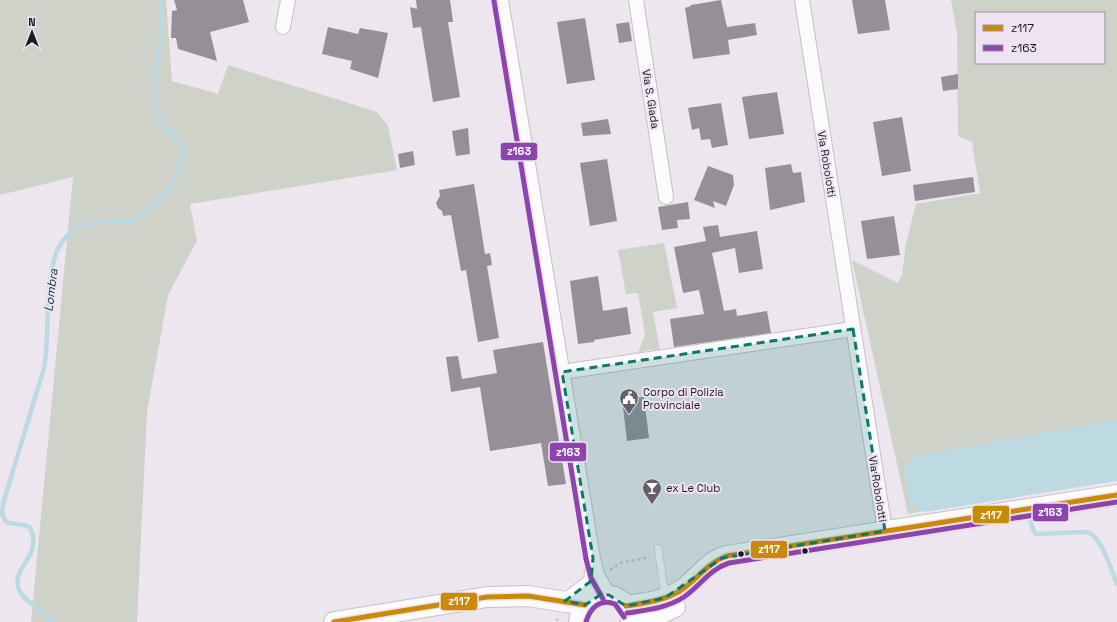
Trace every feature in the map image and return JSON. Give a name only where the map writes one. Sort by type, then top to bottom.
[{"type":"street","points":[[283,27],[288,0]]},
{"type":"street","points":[[501,0],[593,558],[597,574],[589,604]]},
{"type":"street","name":"Via S. Giada","points":[[636,0],[666,197]]},
{"type":"street","name":"Via Robolotti","points":[[802,0],[885,531]]},
{"type":"street","points":[[562,372],[853,329]]},
{"type":"street","points":[[334,622],[487,597],[528,596],[589,604],[617,598],[629,614],[681,590],[711,564],[728,556],[1117,494]]},
{"type":"street","points":[[589,604],[593,558]]},
{"type":"street","points":[[642,622],[673,608],[685,600],[702,573]]},
{"type":"street","points":[[541,598],[589,604]]},
{"type":"lane","points":[[659,552],[665,598]]},
{"type":"path","points":[[610,570],[620,563],[659,552]]},
{"type":"highlighted area","points":[[853,329],[885,531],[722,558],[665,598],[626,606],[609,595],[600,595],[585,605],[565,601],[591,581],[593,558],[562,372]]},
{"type":"shaded area","points":[[0,0],[166,0],[172,81],[218,94],[228,65],[377,112],[388,126],[397,170],[190,204],[197,241],[168,295],[147,412],[137,622],[31,622],[73,177],[0,195]]},
{"type":"shaded area","points":[[951,0],[1117,0],[1117,472],[908,514],[852,260],[898,283],[902,275],[906,243],[916,204],[980,193],[972,142],[958,136],[957,33]]},
{"type":"shaded area","points":[[664,243],[677,308],[653,312],[660,350],[651,349],[638,353],[645,335],[638,293],[626,294],[618,250]]},
{"type":"water","points":[[1117,420],[1117,481],[925,512],[910,506],[904,469],[912,456]]},
{"type":"building","points":[[174,0],[243,0],[249,22],[210,32],[217,61],[178,49],[176,38],[171,38],[172,11],[177,10]]},
{"type":"building","points":[[416,0],[450,0],[453,22],[448,22],[460,97],[433,102],[421,27],[413,28],[410,7],[417,9]]},
{"type":"building","points":[[721,0],[727,27],[755,23],[757,35],[728,40],[730,54],[693,59],[685,8],[691,5]]},
{"type":"building","points":[[852,0],[885,0],[890,30],[858,34]]},
{"type":"building","points":[[585,18],[595,80],[567,84],[557,22]]},
{"type":"building","points":[[629,22],[632,41],[619,43],[616,24]]},
{"type":"building","points":[[328,27],[358,34],[360,28],[388,33],[378,78],[350,69],[352,61],[322,54]]},
{"type":"building","points":[[958,74],[958,89],[943,91],[941,77]]},
{"type":"building","points":[[777,92],[784,134],[749,139],[742,97]]},
{"type":"building","points":[[721,103],[728,145],[712,148],[710,139],[701,140],[699,128],[692,130],[688,108]]},
{"type":"building","points":[[902,117],[911,171],[882,176],[873,122]]},
{"type":"building","points":[[608,119],[611,134],[583,136],[581,123]]},
{"type":"building","points":[[468,128],[470,154],[456,156],[452,131]]},
{"type":"building","points":[[413,151],[415,165],[400,168],[398,154]]},
{"type":"building","points":[[607,159],[617,221],[590,226],[580,163]]},
{"type":"building","points":[[791,164],[793,173],[801,172],[805,202],[770,210],[765,168]]},
{"type":"building","points":[[708,166],[733,175],[734,185],[726,206],[713,201],[715,208],[694,200]]},
{"type":"building","points":[[973,177],[975,192],[915,201],[913,185]]},
{"type":"building","points":[[474,184],[485,254],[490,253],[492,265],[487,266],[499,338],[478,342],[466,270],[461,271],[451,215],[443,216],[442,211],[438,208],[436,203],[440,196],[439,190]]},
{"type":"building","points":[[688,202],[690,219],[677,220],[678,228],[662,230],[658,207]]},
{"type":"building","points":[[894,216],[900,255],[867,259],[861,221]]},
{"type":"building","points":[[718,225],[720,237],[757,231],[763,269],[739,273],[735,248],[712,253],[724,311],[736,309],[737,316],[767,311],[771,333],[674,347],[670,319],[704,314],[699,290],[683,293],[674,247],[706,241],[703,227]]},
{"type":"building","points":[[598,276],[603,311],[627,307],[631,334],[578,344],[570,281]]},
{"type":"building","points":[[543,342],[566,484],[548,486],[541,443],[490,451],[480,387],[451,392],[446,357],[458,356],[462,379],[497,373],[493,350]]},
{"type":"building","points":[[644,397],[649,438],[627,441],[622,399]]},
{"type":"waterway","name":"Lombra","points":[[51,622],[20,592],[18,587],[19,574],[29,558],[33,545],[33,536],[28,526],[6,522],[2,514],[3,504],[44,368],[49,285],[56,254],[62,242],[67,236],[78,228],[107,221],[128,221],[136,218],[163,196],[174,182],[181,166],[183,157],[182,147],[161,123],[155,102],[155,78],[162,27],[161,0]]},
{"type":"waterway","points":[[1029,516],[1033,530],[1036,534],[1086,532],[1091,534],[1101,546],[1117,584]]},
{"type":"transit line","name":"z163","points":[[494,1],[586,559],[591,578],[603,599]]},
{"type":"transit line","name":"z117","points":[[626,606],[654,601],[674,594],[686,587],[708,567],[727,556],[1117,495]]},
{"type":"transit line","name":"z163","points":[[627,613],[671,604],[690,593],[716,569],[729,563],[1117,502]]},
{"type":"transit line","name":"z117","points":[[334,622],[487,597],[528,596],[585,605]]},
{"type":"transit line","name":"z163","points":[[586,622],[590,612],[600,603],[605,602],[615,604],[624,617]]},
{"type":"place","name":"Corpo di Polizia Provinciale","points":[[629,415]]},
{"type":"place","name":"ex Le Club","points":[[652,505]]}]
